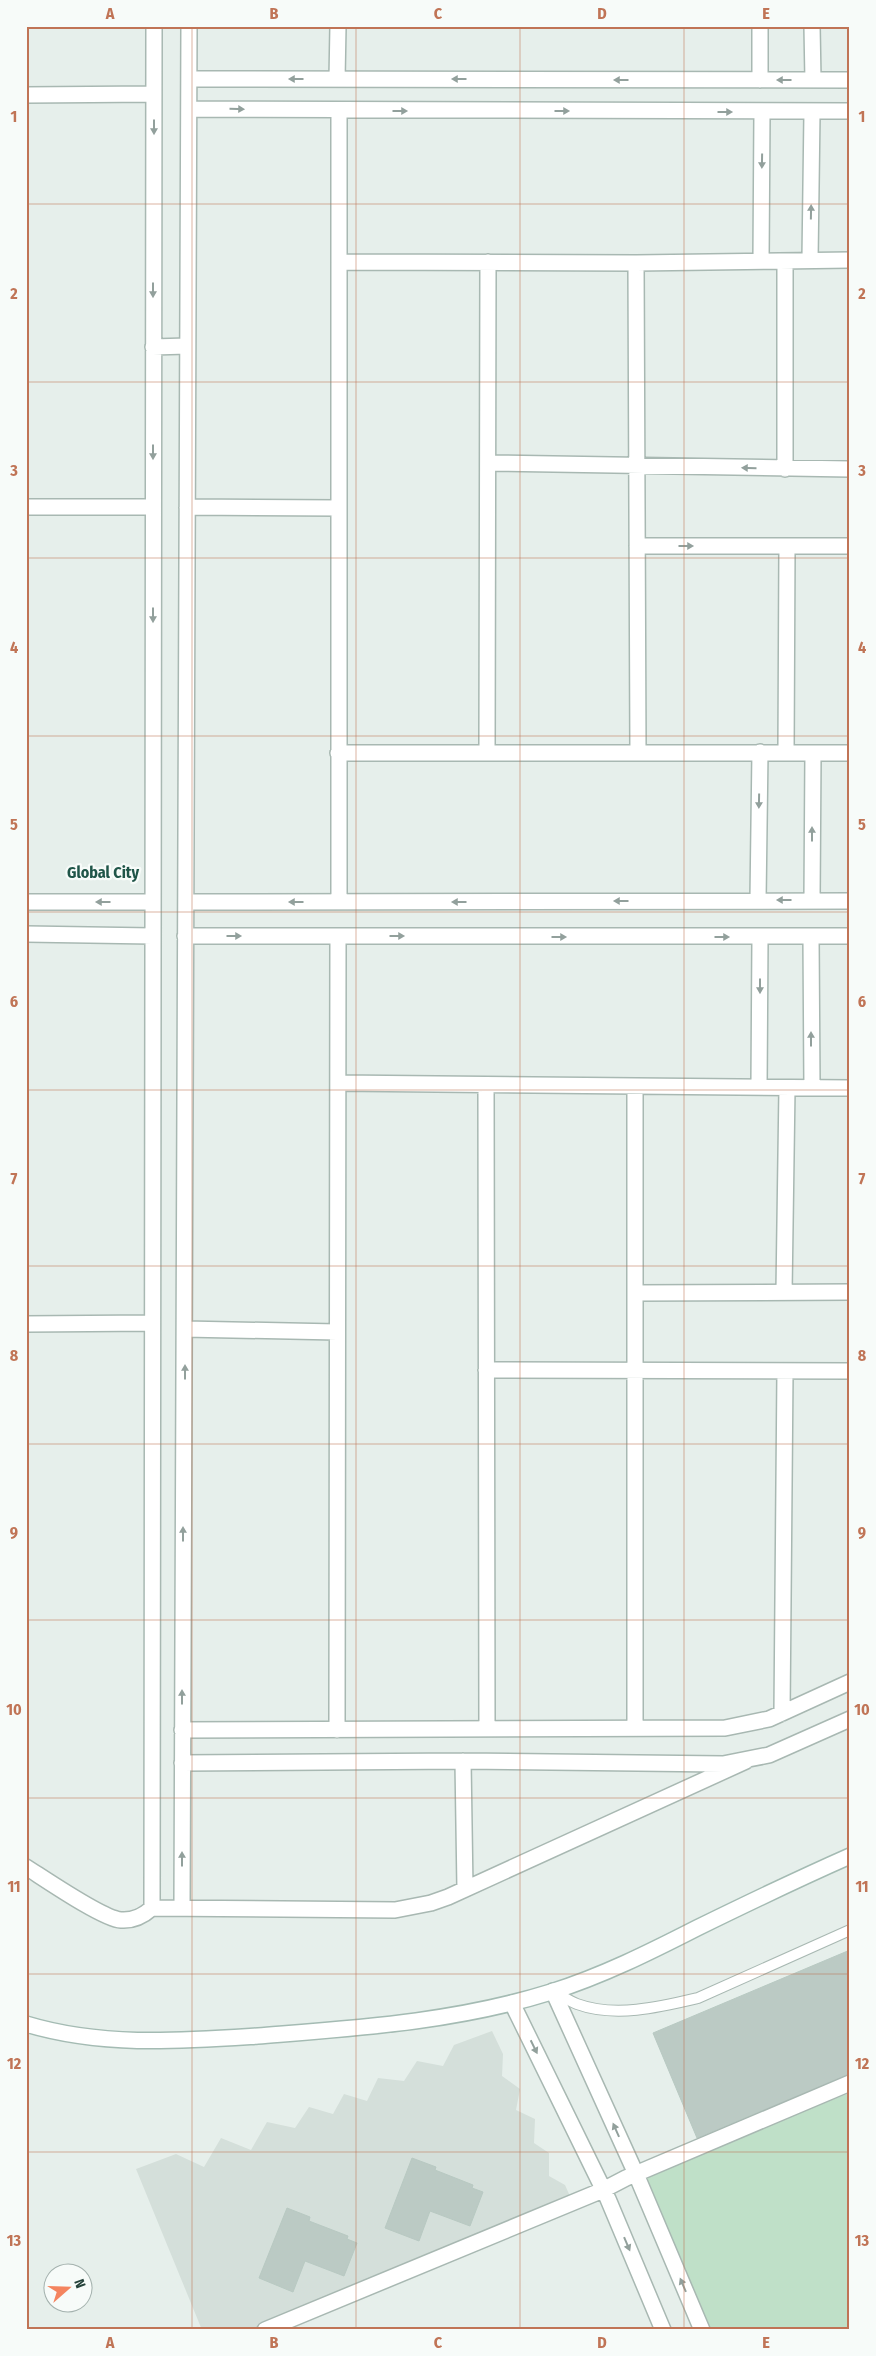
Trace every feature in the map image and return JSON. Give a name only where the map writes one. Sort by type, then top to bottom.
[{"type":"street","points":[[152,1908],[154,26]]},
{"type":"street","points":[[182,1908],[189,26]]},
{"type":"street","points":[[337,79],[338,26]]},
{"type":"street","points":[[760,26],[760,80]]},
{"type":"street","points":[[812,26],[813,80]]},
{"type":"street","points":[[189,79],[850,80]]},
{"type":"street","points":[[26,95],[154,94]]},
{"type":"street","points":[[189,108],[812,113],[850,111]]},
{"type":"street","points":[[338,902],[339,110]]},
{"type":"street","points":[[761,261],[762,112]]},
{"type":"street","points":[[810,260],[812,113]]},
{"type":"street","points":[[339,262],[636,263],[850,260]]},
{"type":"street","points":[[784,261],[785,469]]},
{"type":"street","points":[[487,752],[488,262]]},
{"type":"street","points":[[636,263],[638,753]]},
{"type":"street","points":[[153,347],[187,346]]},
{"type":"street","points":[[488,463],[636,467],[850,469]]},
{"type":"street","points":[[26,506],[153,507]]},
{"type":"street","points":[[187,507],[338,508]]},
{"type":"street","points":[[637,546],[850,546]]},
{"type":"street","points":[[786,546],[786,752]]},
{"type":"street","points":[[758,900],[760,752]]},
{"type":"street","points":[[338,753],[850,753]]},
{"type":"street","points":[[812,900],[813,753]]},
{"type":"street","points":[[186,902],[850,901]]},
{"type":"street","points":[[26,902],[152,902]]},
{"type":"street","points":[[26,934],[152,936]]},
{"type":"street","points":[[185,936],[760,938],[850,936]]},
{"type":"street","points":[[337,1730],[338,936]]},
{"type":"street","points":[[811,936],[812,1088]]},
{"type":"street","points":[[759,1087],[760,938]]},
{"type":"street","points":[[338,1083],[850,1088]]},
{"type":"street","points":[[486,1085],[487,1729]]},
{"type":"street","points":[[634,1728],[635,1086]]},
{"type":"street","points":[[784,1292],[787,1088]]},
{"type":"street","points":[[635,1293],[850,1292]]},
{"type":"street","points":[[26,1324],[152,1323]]},
{"type":"street","points":[[185,1329],[337,1332]]},
{"type":"street","points":[[486,1370],[850,1371]]},
{"type":"street","points":[[782,1712],[785,1371]]},
{"type":"street","points":[[182,1730],[725,1728],[754,1723],[850,1682]]},
{"type":"street","points":[[26,1867],[111,1918],[119,1920],[138,1918],[152,1908],[395,1910],[431,1903],[465,1889],[746,1761],[768,1755],[850,1720]]},
{"type":"street","points":[[182,1763],[463,1761],[700,1765],[746,1761]]},
{"type":"street","points":[[463,1761],[465,1889]]},
{"type":"street","points":[[26,2024],[70,2034],[109,2039],[187,2041],[406,2024],[512,2003],[553,1991],[615,1968],[789,1883],[850,1856]]},
{"type":"street","points":[[553,1991],[636,2174],[702,2330]]},
{"type":"street","points":[[512,2003],[603,2190],[664,2330]]},
{"type":"street","points":[[265,2330],[603,2190],[636,2174],[850,2083]]},
{"type":"lane","points":[[553,1991],[577,2004],[606,2009],[643,2010],[698,1998],[850,1930]]},
{"type":"shaded area","points":[[492,2031],[503,2054],[502,2076],[520,2089],[516,2110],[535,2119],[534,2143],[549,2153],[549,2176],[565,2185],[573,2203],[261,2330],[202,2330],[136,2169],[176,2154],[204,2167],[221,2138],[251,2150],[267,2122],[295,2128],[309,2107],[333,2114],[344,2094],[367,2101],[378,2078],[404,2081],[417,2061],[443,2066],[454,2045]]},
{"type":"green space","points":[[850,2093],[850,2330],[703,2330],[636,2174]]},
{"type":"building","points":[[850,1950],[850,2074],[697,2138],[653,2033]]},
{"type":"building","points":[[412,2158],[436,2167],[435,2170],[473,2185],[472,2188],[483,2192],[470,2226],[430,2211],[419,2241],[385,2228]]},
{"type":"building","points":[[287,2208],[310,2217],[309,2221],[348,2236],[347,2239],[357,2243],[344,2276],[305,2261],[293,2292],[259,2278]]},
{"type":"district","name":"Global City","points":[[103,872]]}]
